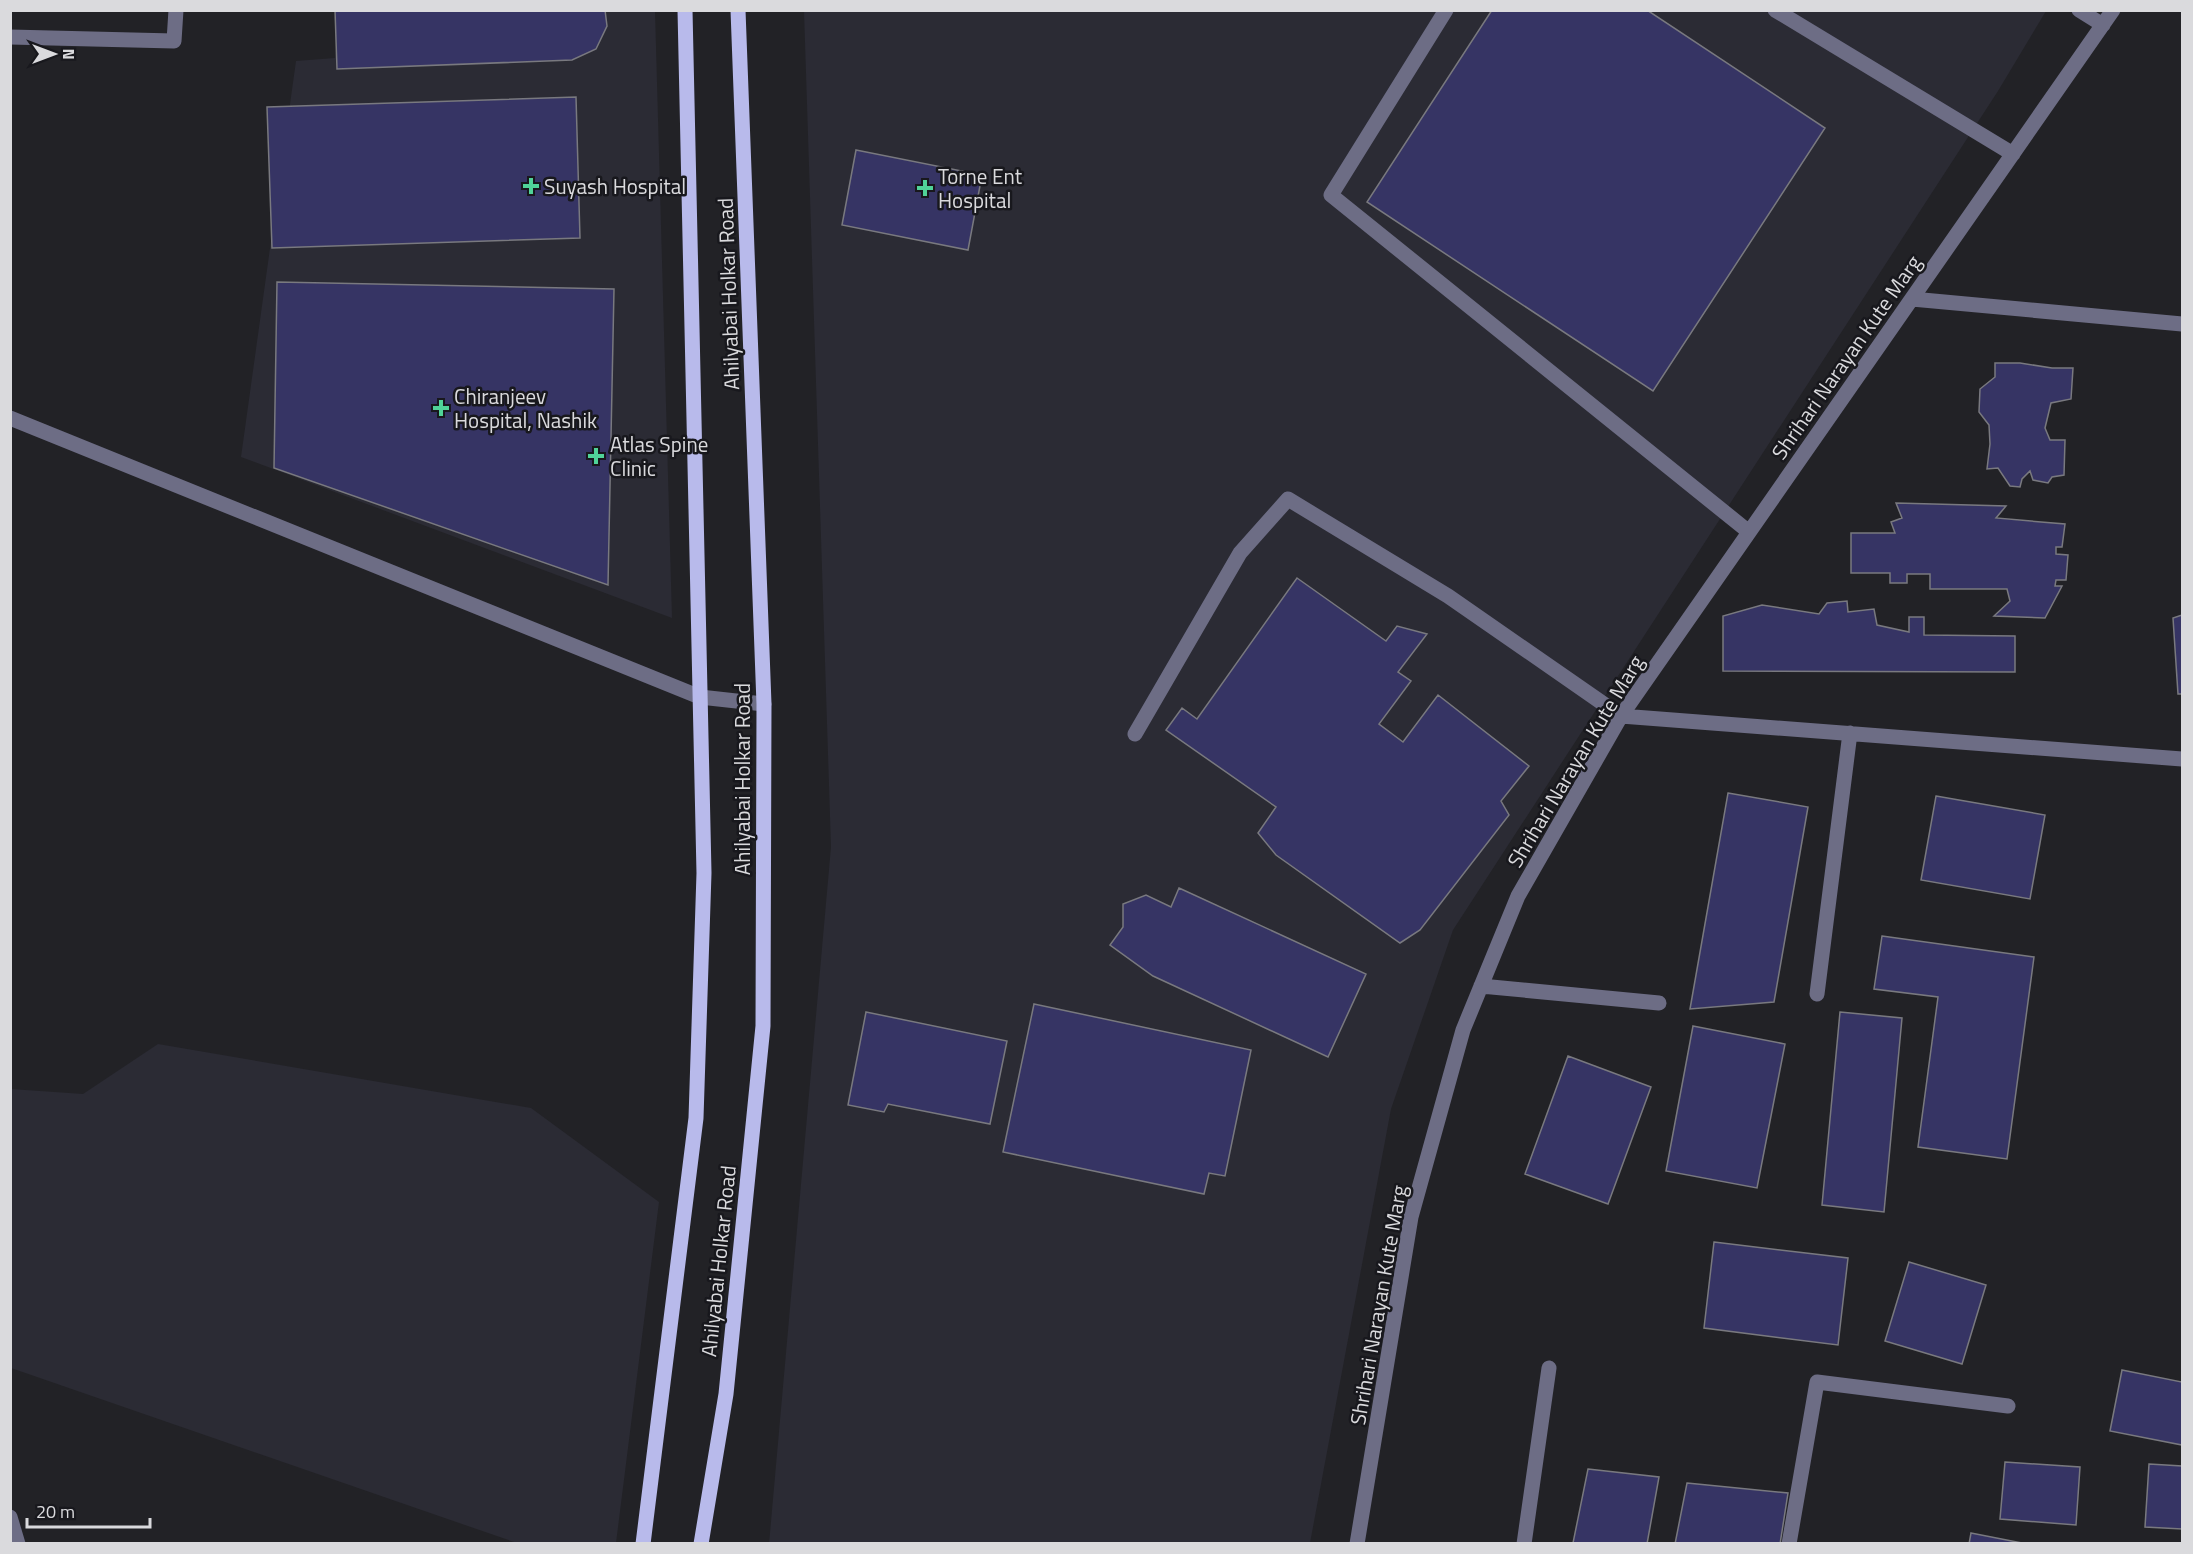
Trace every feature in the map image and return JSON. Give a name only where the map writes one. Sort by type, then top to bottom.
[{"type":"main road","name":"Ahilyabai Holkar Road","points":[[643,1544],[696,1118],[704,873],[685,10]]},
{"type":"main road","name":"Ahilyabai Holkar Road","points":[[702,1544],[726,1394],[763,1026],[764,705],[738,10]]},
{"type":"street","points":[[10,37],[174,41],[176,10]]},
{"type":"street","points":[[1446,10],[1331,195],[1749,532]]},
{"type":"street","points":[[1775,10],[2013,154]]},
{"type":"street","points":[[2079,10],[2103,25]]},
{"type":"street","name":"Shrihari Narayan Kute Marg","points":[[1357,1544],[1411,1217],[1463,1030],[1518,896],[1621,716],[2113,10]]},
{"type":"street","points":[[1912,299],[2182,324]]},
{"type":"street","points":[[10,418],[700,697],[764,705]]},
{"type":"street","points":[[1135,734],[1240,553],[1288,499],[1448,596],[1621,716],[2182,759]]},
{"type":"street","points":[[1817,994],[1850,734]]},
{"type":"street","points":[[1481,986],[1659,1003]]},
{"type":"street","points":[[1524,1544],[1549,1368]]},
{"type":"street","points":[[1789,1544],[1817,1382],[2008,1406]]},
{"type":"street","points":[[10,1518],[18,1544]]},
{"type":"shaded area","points":[[340,11],[655,11],[672,618],[241,457],[296,61],[335,58]]},
{"type":"shaded area","points":[[804,11],[2046,11],[1998,91],[1453,930],[1391,1109],[1310,1543],[769,1544],[831,847]]},
{"type":"shaded area","points":[[158,1044],[531,1108],[659,1202],[616,1543],[517,1543],[11,1368],[11,1089],[83,1094]]},
{"type":"building","points":[[335,10],[605,10],[607,26],[596,49],[572,60],[337,69]]},
{"type":"building","points":[[1492,10],[1647,10],[1825,128],[1653,391],[1367,202]]},
{"type":"building","points":[[576,97],[580,238],[272,248],[267,107]]},
{"type":"building","points":[[856,150],[982,175],[968,250],[842,225]]},
{"type":"building","points":[[277,282],[614,289],[608,585],[274,468]]},
{"type":"building","points":[[1995,363],[2073,368],[2071,399],[2051,403],[2045,428],[2050,440],[2065,440],[2064,475],[2052,477],[2048,483],[2033,480],[2030,471],[2022,479],[2020,487],[2010,486],[1998,468],[1987,469],[1990,444],[1989,425],[1979,412],[1980,389],[1995,377]]},
{"type":"building","points":[[1896,503],[2006,506],[1996,518],[2065,524],[2062,547],[2056,547],[2056,554],[2068,555],[2066,580],[2056,580],[2055,586],[2062,586],[2045,618],[1994,616],[2010,601],[2007,589],[1930,589],[1930,574],[1907,574],[1907,583],[1890,583],[1890,573],[1851,573],[1851,533],[1895,533],[1891,522],[1902,518]]},
{"type":"building","points":[[1297,578],[1386,641],[1397,626],[1427,634],[1398,672],[1411,681],[1379,724],[1403,742],[1438,695],[1529,766],[1501,801],[1509,815],[1420,930],[1400,943],[1276,855],[1258,833],[1276,807],[1166,730],[1182,708],[1197,719]]},
{"type":"building","points":[[1847,601],[1848,612],[1874,609],[1877,625],[1909,632],[1909,617],[1924,617],[1924,635],[2015,636],[2015,672],[1723,671],[1723,616],[1762,605],[1819,614],[1827,603]]},
{"type":"building","points":[[2182,615],[2182,694],[2178,694],[2173,618]]},
{"type":"building","points":[[1728,793],[1808,807],[1774,1002],[1690,1009]]},
{"type":"building","points":[[1936,796],[2045,815],[2030,899],[1921,880]]},
{"type":"building","points":[[1179,888],[1366,974],[1328,1057],[1153,976],[1110,945],[1123,927],[1123,904],[1146,895],[1171,907]]},
{"type":"building","points":[[1882,936],[2034,957],[2007,1159],[1918,1147],[1938,997],[1874,989]]},
{"type":"building","points":[[1034,1004],[1251,1050],[1225,1176],[1209,1173],[1204,1194],[1003,1152]]},
{"type":"building","points":[[866,1012],[1007,1041],[990,1124],[888,1104],[884,1112],[848,1105]]},
{"type":"building","points":[[1840,1012],[1902,1018],[1884,1212],[1822,1205]]},
{"type":"building","points":[[1693,1026],[1785,1044],[1757,1188],[1666,1171]]},
{"type":"building","points":[[1568,1056],[1651,1087],[1608,1204],[1525,1174]]},
{"type":"building","points":[[1714,1242],[1848,1258],[1838,1345],[1704,1328]]},
{"type":"building","points":[[1909,1262],[1986,1285],[1962,1364],[1885,1341]]},
{"type":"building","points":[[2122,1370],[2182,1382],[2182,1445],[2110,1431]]},
{"type":"building","points":[[2005,1462],[2080,1467],[2076,1525],[2000,1519]]},
{"type":"building","points":[[2149,1464],[2182,1466],[2182,1529],[2145,1527]]},
{"type":"building","points":[[1588,1469],[1659,1477],[1647,1544],[1573,1543]]},
{"type":"building","points":[[1687,1483],[1788,1493],[1780,1544],[1675,1544]]},
{"type":"building","points":[[1971,1533],[2027,1544],[1969,1544]]},
{"type":"place","name":"Suyash Hospital","points":[[531,186]]},
{"type":"place","name":"Torne Ent Hospital","points":[[925,188]]},
{"type":"place","name":"Chiranjeev Hospital, Nashik","points":[[441,408]]},
{"type":"place","name":"Atlas Spine Clinic","points":[[596,456]]}]
